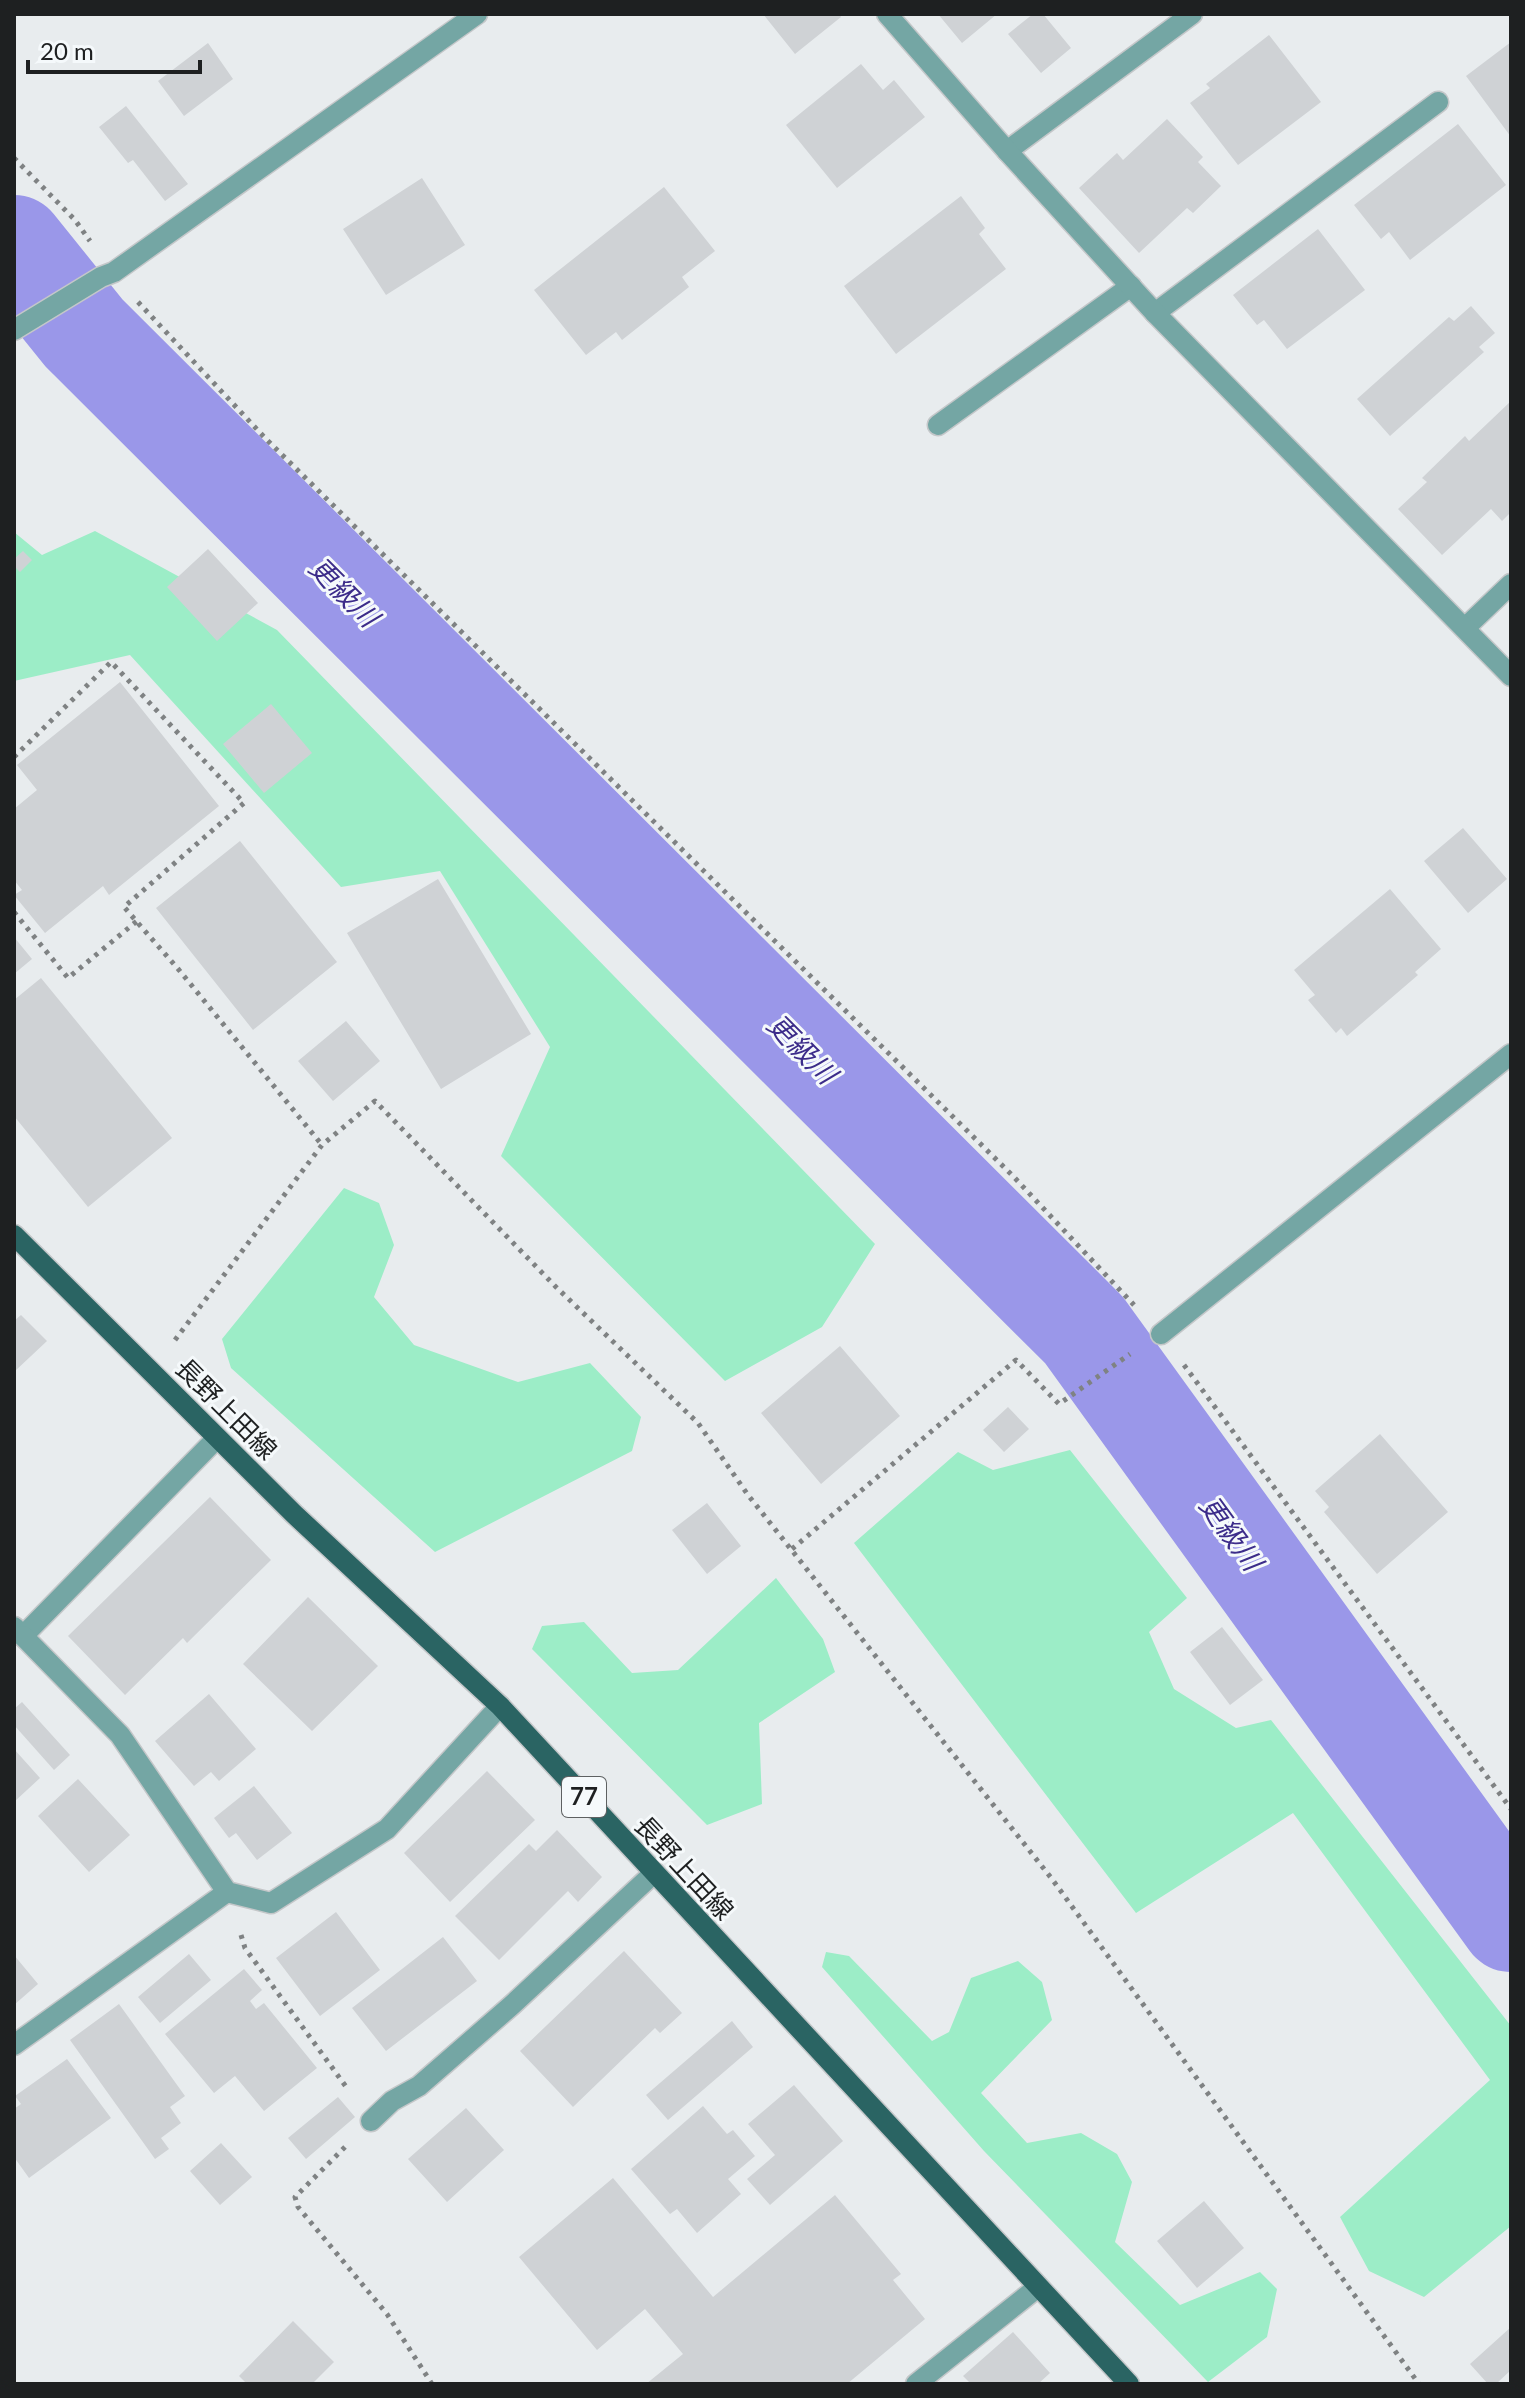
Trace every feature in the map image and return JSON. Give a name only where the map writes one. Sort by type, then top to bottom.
[{"type":"main road","name":"長野上田線","points":[[14,1235],[294,1514],[500,1706],[1129,2384]]},
{"type":"street","points":[[14,330],[107,274],[477,14]]},
{"type":"street","points":[[887,14],[1155,313],[1511,676]]},
{"type":"street","points":[[1007,151],[1192,14]]},
{"type":"street","points":[[1155,313],[1438,102]]},
{"type":"street","points":[[938,425],[1131,286]]},
{"type":"street","points":[[1465,628],[1511,584]]},
{"type":"street","points":[[1161,1334],[1511,1054]]},
{"type":"street","points":[[217,1438],[18,1632],[120,1735],[227,1892],[271,1903],[387,1829],[500,1706]]},
{"type":"street","points":[[371,2121],[392,2101],[419,2086],[489,2025],[654,1873]]},
{"type":"street","points":[[14,2045],[227,1892]]},
{"type":"street","points":[[916,2384],[1038,2287]]},
{"type":"path","points":[[14,158],[75,220],[107,274],[266,439],[1001,1163],[1161,1334],[1511,1809]]},
{"type":"path","points":[[14,757],[111,662],[244,803],[124,907],[322,1145]]},
{"type":"path","points":[[14,912],[68,978],[137,921]]},
{"type":"path","points":[[152,1372],[322,1145],[375,1101],[556,1287],[698,1423],[748,1495],[1052,1879],[1419,2384]]},
{"type":"path","points":[[792,1549],[1016,1360],[1059,1404],[1137,1349]]},
{"type":"path","points":[[227,1892],[245,1948],[371,2121],[295,2197],[298,2207],[387,2314],[432,2384]]},
{"type":"green space","points":[[95,531],[277,630],[875,1244],[822,1327],[725,1381],[501,1156],[550,1047],[440,871],[341,887],[130,655],[14,681],[14,532],[42,555]]},
{"type":"green space","points":[[344,1188],[379,1203],[394,1245],[374,1297],[414,1345],[518,1382],[590,1363],[641,1417],[632,1451],[435,1552],[231,1368],[222,1339]]},
{"type":"green space","points":[[1070,1450],[1187,1598],[1149,1632],[1174,1689],[1236,1728],[1271,1720],[1511,2026],[1511,2226],[1424,2297],[1369,2271],[1340,2217],[1490,2080],[1293,1813],[1136,1913],[854,1543],[958,1452],[993,1470]]},
{"type":"green space","points":[[776,1578],[823,1639],[835,1672],[759,1723],[762,1804],[707,1825],[532,1649],[542,1626],[584,1622],[632,1673],[678,1670]]},
{"type":"green space","points":[[826,1952],[849,1956],[932,2041],[949,2032],[971,1978],[1018,1961],[1042,1982],[1052,2020],[981,2093],[1027,2143],[1081,2133],[1117,2154],[1132,2182],[1115,2242],[1180,2305],[1260,2272],[1277,2289],[1267,2337],[1208,2382],[984,2151],[822,1967]]},
{"type":"building","points":[[763,14],[839,14],[841,17],[795,54]]},
{"type":"building","points":[[938,14],[997,14],[962,43]]},
{"type":"building","points":[[1033,14],[1043,14],[1071,48],[1041,73],[1008,34]]},
{"type":"building","points":[[1269,35],[1321,102],[1238,165],[1190,103],[1210,88],[1206,84]]},
{"type":"building","points":[[1511,42],[1511,137],[1466,76]]},
{"type":"building","points":[[208,43],[233,79],[184,116],[158,81]]},
{"type":"building","points":[[861,64],[883,90],[894,80],[925,117],[837,188],[786,125]]},
{"type":"building","points":[[126,106],[188,184],[165,201],[133,160],[128,163],[99,127]]},
{"type":"building","points":[[1167,119],[1203,157],[1198,162],[1221,186],[1193,213],[1187,208],[1139,253],[1079,188],[1117,153],[1123,160]]},
{"type":"building","points":[[1458,124],[1506,185],[1410,260],[1389,232],[1381,239],[1354,205]]},
{"type":"building","points":[[422,178],[465,245],[386,295],[343,229]]},
{"type":"building","points":[[664,187],[715,251],[682,277],[689,287],[622,340],[616,332],[586,355],[534,290]]},
{"type":"building","points":[[961,196],[985,228],[979,234],[1006,269],[896,354],[844,286]]},
{"type":"building","points":[[1318,229],[1365,290],[1287,349],[1264,320],[1257,325],[1233,295]]},
{"type":"building","points":[[1471,306],[1495,333],[1479,347],[1484,352],[1390,436],[1357,399],[1449,317],[1454,321]]},
{"type":"building","points":[[1511,401],[1511,512],[1502,521],[1491,509],[1442,555],[1398,509],[1427,482],[1422,478],[1465,436],[1469,441]]},
{"type":"building","points":[[208,549],[258,603],[217,641],[167,587]]},
{"type":"building","points":[[23,551],[32,560],[20,572],[14,566],[14,559]]},
{"type":"building","points":[[120,682],[219,806],[109,895],[103,886],[45,933],[14,895],[22,890],[14,880],[14,809],[37,790],[17,765]]},
{"type":"building","points":[[271,704],[312,753],[264,793],[223,744]]},
{"type":"building","points":[[1463,828],[1507,879],[1468,913],[1424,861]]},
{"type":"building","points":[[240,841],[337,962],[253,1030],[156,908]]},
{"type":"building","points":[[438,879],[531,1034],[441,1089],[347,933]]},
{"type":"building","points":[[1390,889],[1441,949],[1415,972],[1418,975],[1347,1036],[1341,1028],[1336,1033],[1308,1000],[1315,995],[1294,970]]},
{"type":"building","points":[[14,937],[32,959],[14,974]]},
{"type":"building","points":[[41,978],[172,1138],[88,1207],[14,1116],[14,1000]]},
{"type":"building","points":[[346,1021],[380,1061],[333,1101],[298,1061]]},
{"type":"building","points":[[21,1315],[47,1341],[14,1372],[14,1321]]},
{"type":"building","points":[[840,1346],[900,1416],[821,1484],[761,1413]]},
{"type":"building","points":[[1008,1407],[1029,1429],[1004,1452],[983,1430]]},
{"type":"building","points":[[1380,1434],[1448,1512],[1377,1574],[1324,1512],[1329,1507],[1315,1491]]},
{"type":"building","points":[[210,1497],[271,1560],[187,1643],[183,1638],[125,1695],[68,1636]]},
{"type":"building","points":[[707,1503],[741,1546],[707,1574],[672,1530]]},
{"type":"building","points":[[308,1597],[378,1666],[312,1731],[243,1664]]},
{"type":"building","points":[[1222,1627],[1263,1680],[1230,1705],[1190,1652]]},
{"type":"building","points":[[209,1694],[256,1749],[219,1781],[211,1772],[194,1786],[155,1741]]},
{"type":"building","points":[[22,1702],[70,1755],[54,1770],[14,1725],[14,1709]]},
{"type":"building","points":[[14,1749],[40,1778],[14,1802]]},
{"type":"building","points":[[487,1771],[535,1820],[450,1902],[404,1853]]},
{"type":"building","points":[[78,1779],[130,1835],[89,1872],[38,1816]]},
{"type":"building","points":[[254,1786],[292,1833],[257,1860],[236,1833],[229,1838],[214,1818]]},
{"type":"building","points":[[557,1830],[602,1877],[578,1902],[568,1891],[499,1960],[455,1916],[529,1844],[536,1851]]},
{"type":"building","points":[[336,1912],[380,1970],[320,2016],[276,1958]]},
{"type":"building","points":[[443,1937],[477,1981],[386,2051],[352,2008]]},
{"type":"building","points":[[624,1951],[682,2013],[660,2033],[655,2028],[573,2107],[520,2051]]},
{"type":"building","points":[[189,1954],[211,1980],[160,2023],[138,1997]]},
{"type":"building","points":[[14,1955],[38,1984],[14,2005]]},
{"type":"building","points":[[244,1969],[262,1990],[250,2001],[256,2009],[264,2003],[317,2068],[264,2111],[235,2076],[214,2093],[165,2034]]},
{"type":"building","points":[[119,2004],[185,2096],[170,2107],[181,2123],[161,2138],[169,2149],[155,2159],[70,2040]]},
{"type":"building","points":[[732,2021],[753,2047],[668,2120],[646,2095]]},
{"type":"building","points":[[67,2059],[111,2118],[29,2178],[14,2157],[14,2109],[21,2104],[15,2096]]},
{"type":"building","points":[[794,2085],[843,2141],[770,2205],[747,2179],[775,2155],[748,2124]]},
{"type":"building","points":[[338,2097],[355,2117],[306,2159],[288,2138]]},
{"type":"building","points":[[703,2106],[727,2134],[733,2130],[755,2156],[728,2179],[741,2194],[697,2233],[677,2209],[670,2214],[631,2169]]},
{"type":"building","points":[[466,2108],[504,2150],[447,2202],[408,2159]]},
{"type":"building","points":[[221,2143],[252,2177],[220,2205],[190,2171]]},
{"type":"building","points":[[613,2178],[713,2297],[835,2195],[901,2274],[893,2280],[925,2319],[847,2384],[646,2384],[683,2354],[645,2309],[597,2350],[519,2257]]},
{"type":"building","points":[[1204,2201],[1244,2248],[1197,2288],[1157,2241]]},
{"type":"building","points":[[293,2321],[334,2362],[312,2384],[247,2384],[239,2376]]},
{"type":"building","points":[[1511,2327],[1511,2370],[1496,2384],[1488,2384],[1470,2364]]},
{"type":"building","points":[[1013,2332],[1050,2373],[1038,2384],[971,2384],[963,2376]]},
{"type":"waterway","name":"更級川","points":[[14,246],[84,333],[1084,1330],[1511,1921]]}]
